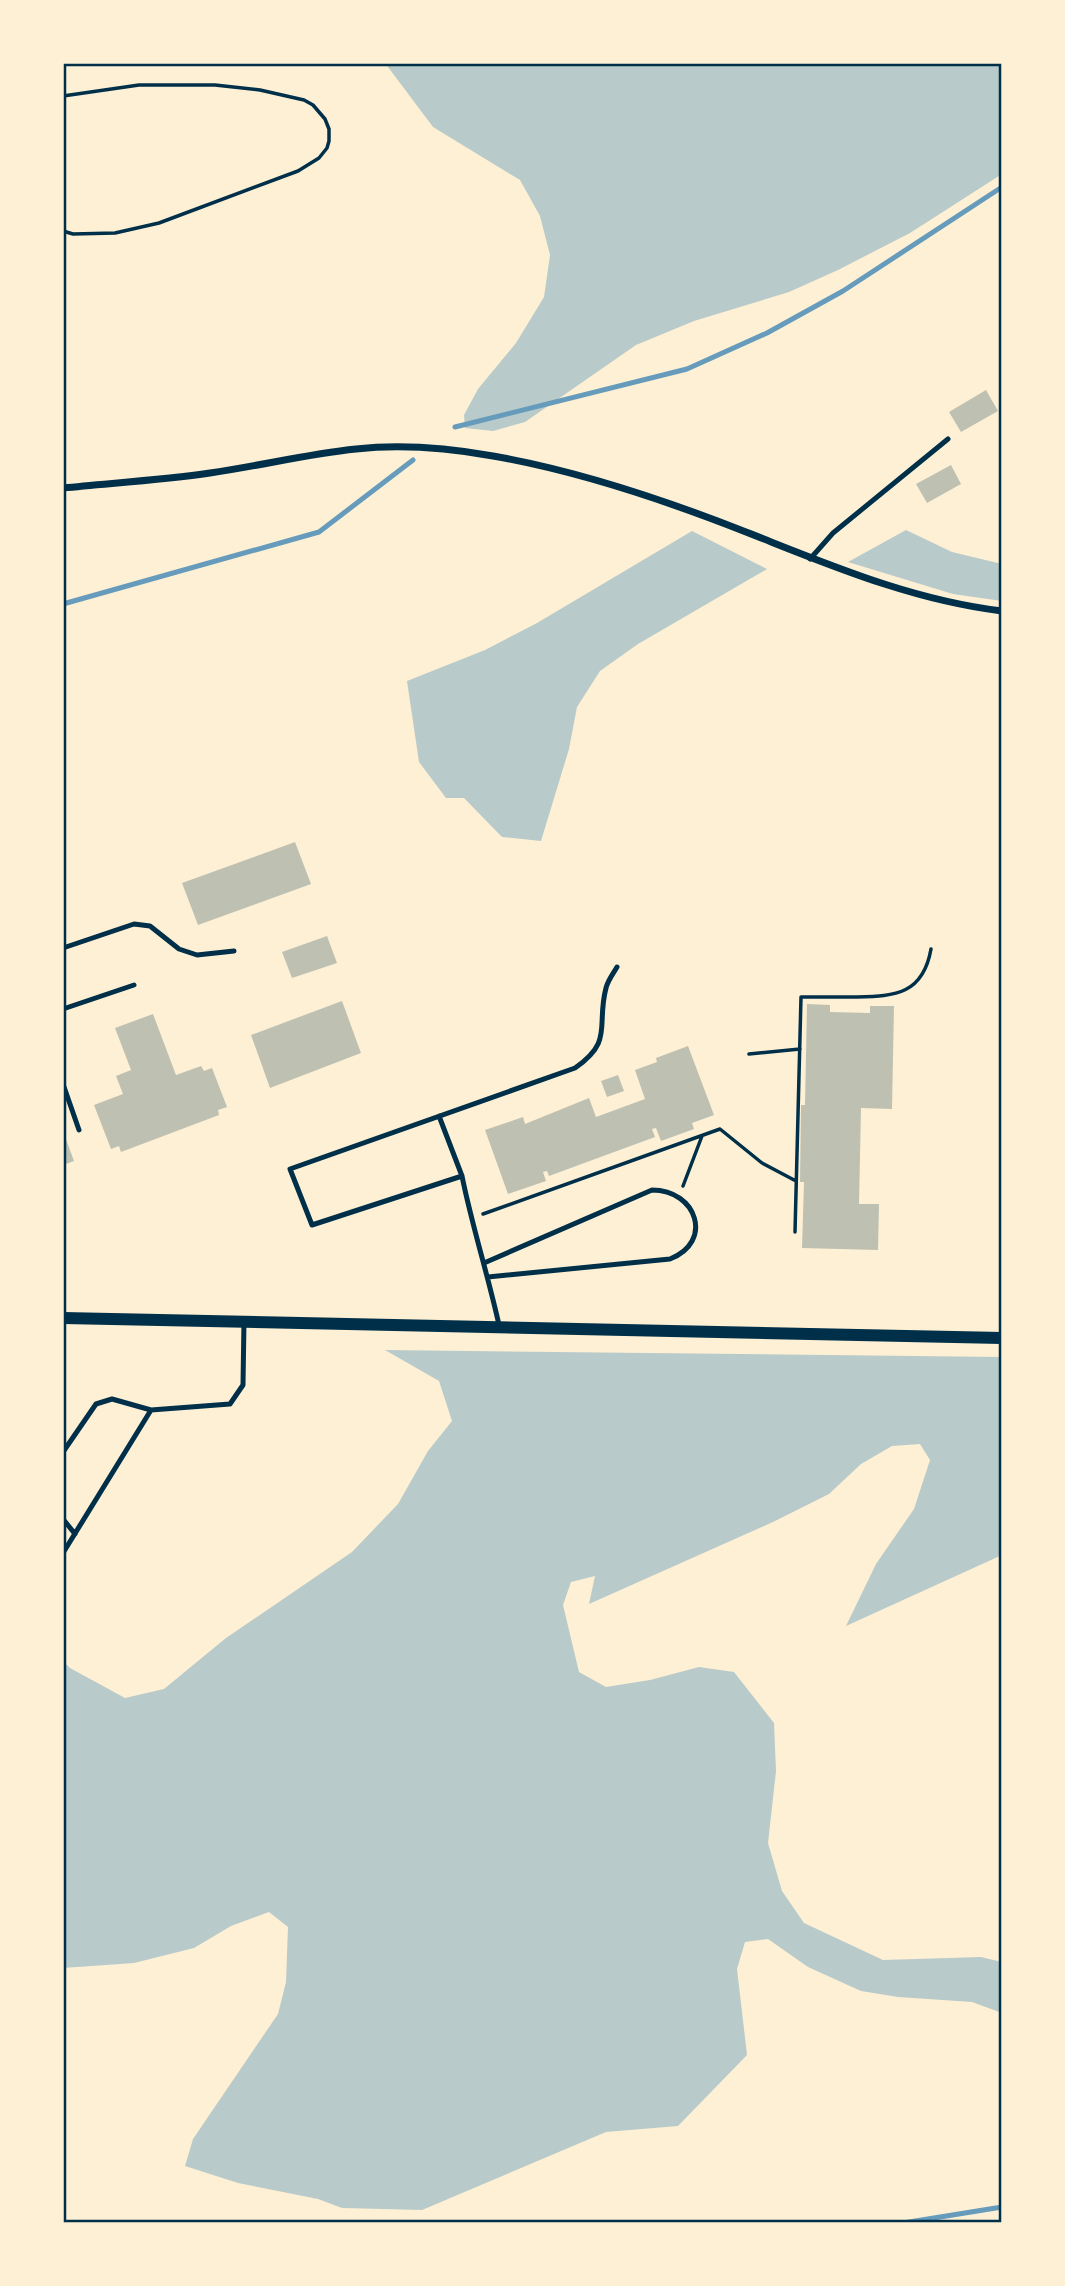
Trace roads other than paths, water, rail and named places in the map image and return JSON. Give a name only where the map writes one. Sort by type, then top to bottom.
[{"type":"street","points":[[63,488],[207,474],[356,449],[391,447],[449,450],[544,467],[623,489],[698,513],[874,582],[937,601],[1002,611]]},
{"type":"street","points":[[63,1318],[1002,1338]]},
{"type":"lane","points":[[810,559],[833,533],[948,439]]},
{"type":"lane","points":[[63,948],[134,923],[150,926],[179,949],[197,955],[234,951]]},
{"type":"lane","points":[[462,1175],[312,1225],[290,1168],[575,1069],[590,1058],[602,1037],[606,990],[617,967]]},
{"type":"lane","points":[[63,1009],[134,985]]},
{"type":"lane","points":[[63,1084],[79,1130]]},
{"type":"lane","points":[[439,1116],[462,1175],[500,1327]]},
{"type":"lane","points":[[484,1263],[652,1190],[679,1196],[692,1210],[696,1226],[692,1241],[680,1255],[661,1261],[488,1277]]},
{"type":"lane","points":[[63,1452],[96,1404],[112,1399],[151,1410],[230,1404],[243,1385],[244,1321]]},
{"type":"lane","points":[[63,1553],[151,1410]]},
{"type":"lane","points":[[63,1518],[75,1534]]},
{"type":"waterway","points":[[455,427],[687,369],[767,333],[843,291],[1002,187]]},
{"type":"waterway","points":[[63,604],[319,532],[413,460]]},
{"type":"waterway","points":[[903,2223],[1002,2207]]}]
